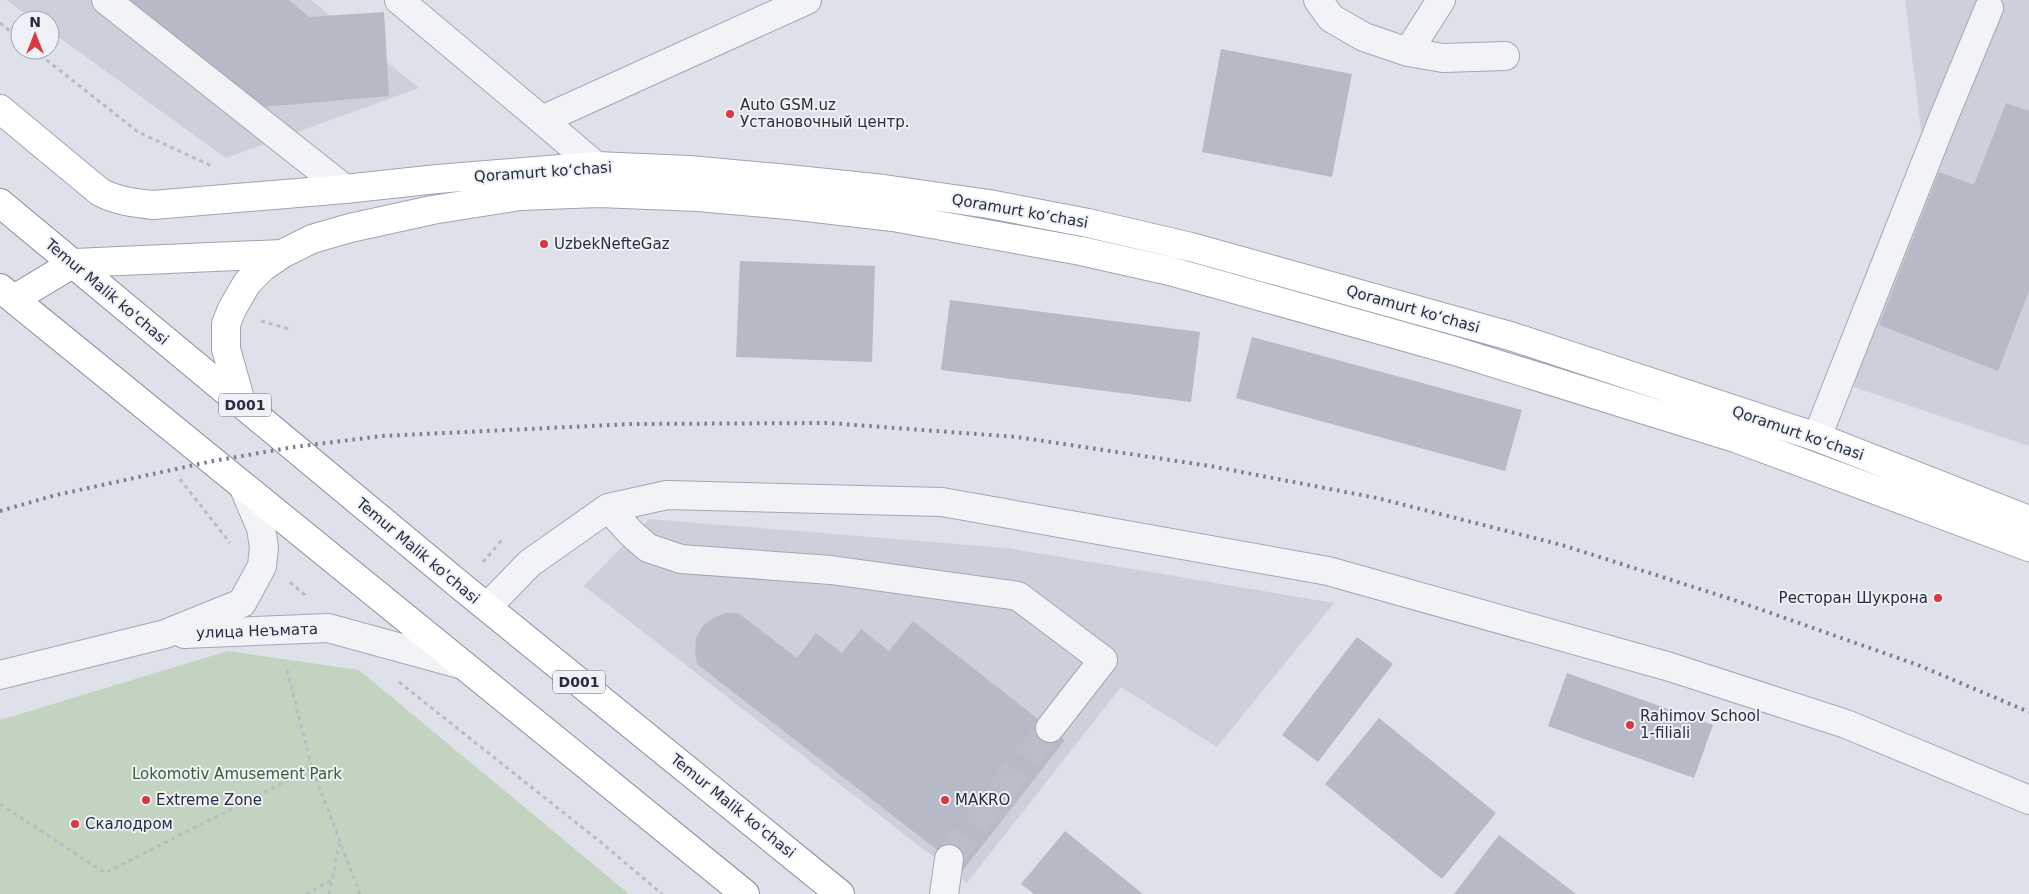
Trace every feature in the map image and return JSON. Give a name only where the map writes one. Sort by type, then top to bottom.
[{"type":"main road","name":"Qoramurt koʻchasi","points":[[0,109],[100,192],[112,199],[153,205],[596,166],[689,170],[884,189],[989,204],[1088,223],[1191,247],[1510,336],[1817,437],[2029,520]]},
{"type":"main road","name":"Qoramurt koʻchasi","points":[[241,402],[226,350],[226,324],[232,309],[247,283],[263,267],[282,254],[312,239],[350,228],[432,210],[520,196],[599,193],[698,197],[893,217],[1081,251],[1170,271],[1455,351],[1738,439],[2029,547]]},
{"type":"main road","name":"Temur Malik ko'chasi","points":[[0,203],[487,607],[840,894]]},
{"type":"main road","points":[[282,254],[74,263],[7,293],[745,894]]},
{"type":"street","points":[[106,0],[345,189]]},
{"type":"street","points":[[399,0],[596,166],[599,193]]},
{"type":"street","points":[[542,120],[808,0]]},
{"type":"street","points":[[1318,0],[1331,18],[1364,37],[1408,52],[1443,58],[1505,56]]},
{"type":"street","points":[[1408,52],[1441,0]]},
{"type":"street","points":[[1817,437],[1989,8]]},
{"type":"street","name":"улица Неъмата","points":[[0,675],[166,634],[242,603],[262,566],[264,547],[261,528],[244,486]]},
{"type":"street","points":[[487,607],[530,563],[608,508],[667,495],[942,502],[1328,571],[1670,668],[1846,724],[2029,800]]},
{"type":"street","points":[[608,508],[648,548],[681,559],[831,570],[1018,596],[1103,660],[1050,728]]},
{"type":"street","name":"улица Неъмата","points":[[166,634],[328,628],[463,665]]},
{"type":"street","points":[[944,894],[949,859]]},
{"type":"path","points":[[180,477],[242,559],[262,566],[291,582],[320,610],[328,628]]},
{"type":"path","points":[[287,670],[312,768],[360,894]]},
{"type":"path","points":[[395,679],[603,844],[662,894]]},
{"type":"path","points":[[0,804],[105,873],[312,768]]},
{"type":"path","points":[[329,894],[340,841]]},
{"type":"path","points":[[306,894],[332,880]]},
{"type":"shaded area","points":[[6,0],[311,0],[419,88],[226,158],[60,38],[60,10],[20,10]]},
{"type":"shaded area","points":[[1905,0],[2029,0],[2029,446],[1833,380],[1922,138]]},
{"type":"shaded area","points":[[649,519],[1007,548],[1334,603],[1217,747],[1121,687],[967,883],[584,586]]},
{"type":"green space","name":"Lokomotiv Amusement Park","points":[[228,651],[359,670],[629,894],[0,894],[0,720]]},
{"type":"building","points":[[128,0],[289,0],[309,17],[384,12],[389,96],[262,107]]},
{"type":"building","points":[[1221,49],[1352,74],[1332,177],[1202,152]]},
{"type":"building","points":[[2006,103],[2029,111],[2029,291],[1998,371],[1879,325],[1939,172],[1974,185]]},
{"type":"building","points":[[740,261],[875,266],[872,362],[736,357]]},
{"type":"building","points":[[950,300],[1200,332],[1191,402],[941,370]]},
{"type":"building","points":[[1252,337],[1522,410],[1505,471],[1236,398]]},
{"type":"building","name":"MAKRO","points":[[725,613],[738,613],[797,658],[816,633],[842,653],[861,629],[889,651],[913,621],[1065,740],[963,870],[697,664],[696,638],[703,626],[713,618]]},
{"type":"building","points":[[1357,637],[1393,664],[1318,762],[1282,735]]},
{"type":"building","name":"Rahimov School 1-filiali","points":[[1567,673],[1713,725],[1694,778],[1548,726]]},
{"type":"building","points":[[1379,718],[1496,813],[1442,879],[1325,784]]},
{"type":"building","points":[[1065,831],[1143,894],[1034,894],[1021,884]]},
{"type":"building","points":[[1499,835],[1576,894],[1454,894]]},
{"type":"tunnel","points":[[949,859],[1050,728]]},
{"type":"railway","points":[[0,511],[56,495],[213,461],[294,447],[382,436],[632,424],[828,423],[1017,437],[1210,466],[1377,498],[1562,545],[1731,599],[1918,665],[2029,712]]},
{"type":"place","name":"Auto GSM.uz Установочный центр.","points":[[730,114]]},
{"type":"place","name":"UzbekNefteGaz","points":[[544,244]]},
{"type":"place","name":"Ресторан Шукрона","points":[[1938,598]]},
{"type":"place","name":"Rahimov School 1-filiali","points":[[1630,725]]},
{"type":"place","name":"Extreme Zone","points":[[146,800]]},
{"type":"place","name":"MAKRO","points":[[945,800]]},
{"type":"place","name":"Скалодром","points":[[75,824]]}]
